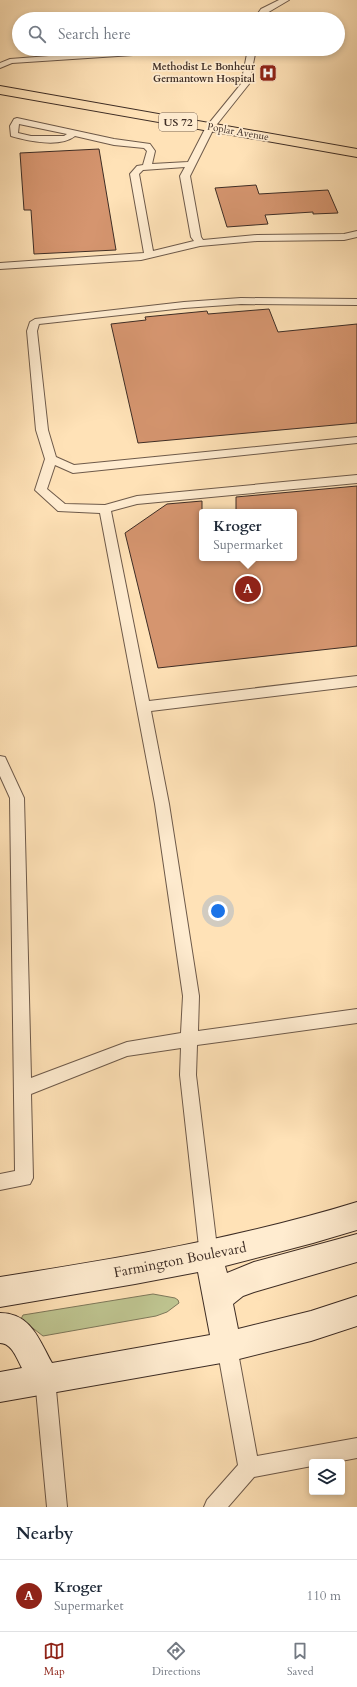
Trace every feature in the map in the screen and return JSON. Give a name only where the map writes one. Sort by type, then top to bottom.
[{"type":"main road","name":"Poplar Avenue","points":[[0,90],[357,153]]},
{"type":"main road","name":"Farmington Boulevard","points":[[0,1292],[209,1256],[320,1228],[357,1216]]},
{"type":"main road","points":[[218,1301],[223,1293],[233,1285],[254,1277],[357,1248]]},
{"type":"main road","points":[[209,1256],[227,1348]]},
{"type":"main road","points":[[0,1387],[227,1348],[311,1326],[357,1311]]},
{"type":"main road","points":[[0,1328],[10,1328],[20,1336],[45,1380]]},
{"type":"lane","points":[[263,12],[285,0]]},
{"type":"lane","points":[[0,66],[10,61],[86,56]]},
{"type":"lane","points":[[200,243],[196,237],[185,176],[210,127],[245,84],[251,56]]},
{"type":"lane","points":[[74,133],[66,139],[22,138],[14,134],[14,126],[17,121],[74,133],[114,142],[146,146],[151,151],[147,167]]},
{"type":"lane","points":[[149,255],[134,174],[140,168],[191,164]]},
{"type":"lane","points":[[0,266],[134,257],[200,243],[257,238],[344,237],[357,234]]},
{"type":"lane","points":[[357,302],[241,301],[184,305],[35,322],[32,331],[42,430],[51,459],[40,490],[62,508],[105,509],[137,500],[357,479]]},
{"type":"lane","points":[[51,459],[73,469],[357,440]]},
{"type":"lane","points":[[105,509],[162,804],[191,996],[188,1076],[209,1256]]},
{"type":"lane","points":[[144,707],[357,682]]},
{"type":"lane","points":[[0,761],[17,798],[24,1178],[0,1182]]},
{"type":"lane","points":[[23,1089],[127,1049],[357,1016]]},
{"type":"lane","points":[[227,1348],[249,1468]]},
{"type":"lane","points":[[45,1380],[57,1507]]},
{"type":"lane","points":[[214,1507],[249,1468],[357,1448]]},
{"type":"green space","points":[[153,1294],[175,1298],[179,1303],[167,1312],[156,1316],[43,1336],[21,1319],[23,1315]]},
{"type":"building","points":[[99,149],[116,250],[34,254],[31,210],[24,210],[20,153]]},
{"type":"building","points":[[256,185],[259,194],[328,190],[338,213],[313,214],[313,212],[265,215],[268,224],[227,227],[215,188]]},
{"type":"building","points":[[269,309],[278,332],[357,324],[357,423],[138,443],[111,324],[146,320],[145,317],[207,311],[208,314]]},
{"type":"building","points":[[357,486],[357,646],[158,668],[125,533],[167,504],[202,501],[202,509],[199,509],[199,561],[297,561],[297,509],[236,509],[236,497]]},
{"type":"place","name":"Methodist Le Bonheur Germantown Hospital","points":[[268,73]]},
{"type":"place","name":"Kroger","points":[[248,589]]}]
